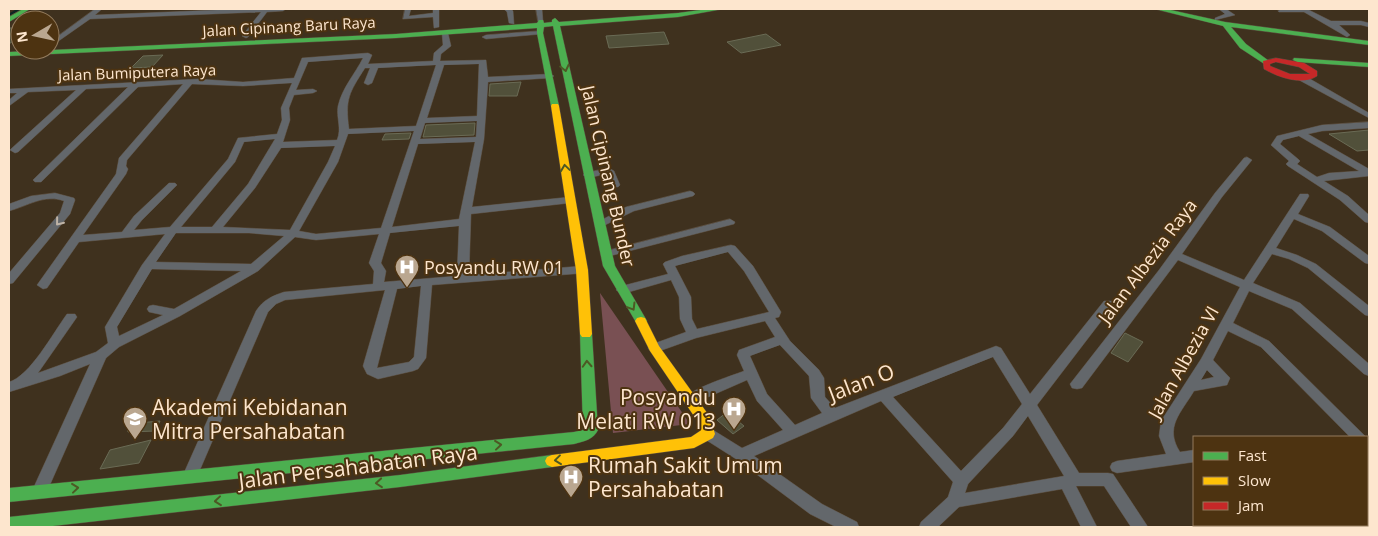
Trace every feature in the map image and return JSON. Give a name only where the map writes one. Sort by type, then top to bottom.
[{"type":"street","points":[[9,20],[28,9]]},
{"type":"street","points":[[60,38],[99,9]]},
{"type":"street","points":[[88,17],[283,9]]},
{"type":"street","points":[[408,9],[406,18],[438,21],[447,46],[438,53],[439,63],[375,263],[380,270],[385,286],[370,366],[372,371],[378,374],[412,366],[420,358],[427,282]]},
{"type":"street","points":[[507,9],[510,11],[512,23]]},
{"type":"street","points":[[486,37],[540,27],[539,9]]},
{"type":"street","name":"Jalan Cipinang Baru Raya","points":[[60,45],[246,36],[438,21],[540,27],[620,12],[690,9]]},
{"type":"street","name":"Jalan Cipinang Baru Raya","points":[[555,23],[678,15],[720,9]]},
{"type":"street","points":[[1158,9],[1367,42]]},
{"type":"street","points":[[1177,9],[1227,20],[1347,35],[1367,42]]},
{"type":"street","points":[[1281,11],[1304,9],[1347,35]]},
{"type":"street","points":[[246,36],[265,10]]},
{"type":"street","points":[[1227,20],[1231,33],[1246,47],[1277,62],[1311,70],[1314,73],[1313,76],[1302,78]]},
{"type":"street","name":"Jalan Cipinang Baru Raya","points":[[9,54],[438,21],[512,23],[540,27]]},
{"type":"street","name":"Jalan Cipinang Bunder","points":[[555,23],[599,224],[612,273],[645,328],[654,348],[705,421],[708,434]]},
{"type":"street","points":[[1329,23],[1361,23],[1369,25]]},
{"type":"street","name":"Jalan Cipinang Bunder","points":[[540,27],[556,108],[582,270],[591,430]]},
{"type":"street","points":[[15,385],[101,355],[115,344],[176,313],[254,268],[292,233],[334,162],[343,137],[342,108],[348,90],[368,55],[308,58],[305,60],[285,108],[286,120],[280,141],[252,186],[215,230]]},
{"type":"street","points":[[1369,65],[1299,59],[1277,62],[1267,67],[1280,74],[1302,78],[1369,116]]},
{"type":"street","points":[[1311,70],[1318,64],[1331,61]]},
{"type":"street","points":[[363,66],[483,62],[484,80],[480,139],[464,222],[463,279]]},
{"type":"street","points":[[368,83],[375,66]]},
{"type":"street","points":[[484,80],[550,76]]},
{"type":"street","name":"Jalan Bumiputera Raya","points":[[9,91],[212,81],[243,84],[296,80]]},
{"type":"street","points":[[43,285],[121,174],[122,160],[189,82]]},
{"type":"street","points":[[38,180],[134,85]]},
{"type":"street","points":[[15,150],[84,88]]},
{"type":"street","points":[[9,104],[26,90]]},
{"type":"street","points":[[292,94],[313,91]]},
{"type":"street","points":[[556,108],[563,111],[574,106]]},
{"type":"street","points":[[115,344],[111,327],[148,265],[173,230],[232,160],[241,140],[280,141],[343,137],[481,118]]},
{"type":"street","points":[[558,125],[568,120],[578,122]]},
{"type":"street","points":[[1369,126],[1322,128],[1280,138],[1275,147],[1294,160],[1291,164],[1344,198],[1369,220]]},
{"type":"street","points":[[1301,134],[1369,173]]},
{"type":"street","points":[[414,142],[480,139]]},
{"type":"street","name":"Jalan Albezia Raya","points":[[1077,384],[1247,160]]},
{"type":"street","points":[[588,175],[609,172],[615,184]]},
{"type":"street","points":[[1316,180],[1329,176],[1369,173]]},
{"type":"street","points":[[126,234],[138,218],[172,185]]},
{"type":"street","points":[[599,224],[630,209],[690,194]]},
{"type":"street","points":[[9,208],[30,199],[63,196],[70,200],[64,214],[9,280]]},
{"type":"street","name":"Jalan Albezia VI","points":[[1176,458],[1165,439],[1168,421],[1206,361],[1247,284],[1304,196]]},
{"type":"street","points":[[466,211],[570,200]]},
{"type":"street","points":[[1292,215],[1326,229],[1369,261]]},
{"type":"street","points":[[76,239],[173,230],[292,233],[316,237],[385,232],[464,222]]},
{"type":"street","points":[[606,254],[730,222]]},
{"type":"street","points":[[654,348],[693,334],[768,316],[775,312],[749,269],[731,248],[669,264],[685,298],[686,319],[693,334]]},
{"type":"street","points":[[1269,250],[1293,257],[1312,266],[1369,312]]},
{"type":"street","points":[[1176,255],[1296,306],[1369,371]]},
{"type":"street","points":[[148,265],[254,268]]},
{"type":"street","points":[[191,475],[267,304],[284,296],[427,282],[582,270]]},
{"type":"street","points":[[622,290],[673,276]]},
{"type":"street","points":[[956,501],[961,481],[1008,432],[1108,304]]},
{"type":"street","points":[[153,309],[176,313]]},
{"type":"street","points":[[768,316],[783,339],[814,373],[817,378],[818,398],[832,415]]},
{"type":"street","points":[[15,385],[36,366],[71,317]]},
{"type":"street","points":[[1227,324],[1265,344],[1359,436]]},
{"type":"street","points":[[783,339],[744,353],[762,399],[792,431]]},
{"type":"street","name":"Jalan O","points":[[741,454],[792,431],[996,351],[1028,405]]},
{"type":"street","points":[[40,491],[101,355]]},
{"type":"street","points":[[1190,387],[1222,381],[1221,374],[1206,361]]},
{"type":"street","points":[[690,400],[752,373]]},
{"type":"street","points":[[884,395],[961,481]]},
{"type":"street","points":[[1028,405],[1070,481],[1089,527]]},
{"type":"street","name":"Jalan Persahabatan Raya","points":[[9,524],[401,468],[584,436],[591,430]]},
{"type":"street","points":[[708,434],[741,454],[816,509],[850,527]]},
{"type":"street","name":"Jalan Persahabatan Raya","points":[[9,495],[191,475],[401,468],[694,442],[708,434]]},
{"type":"street","points":[[1117,467],[1193,456]]},
{"type":"street","points":[[927,527],[956,501],[1070,481],[1108,479],[1140,527]]},
{"type":"shaded area","points":[[600,293],[690,424],[613,433]]},
{"type":"building","points":[[9,28],[10,28],[10,43]]},
{"type":"building","points":[[664,32],[669,44],[609,48],[606,36]]},
{"type":"building","points":[[766,34],[781,45],[741,53],[727,42]]},
{"type":"building","points":[[163,55],[152,67],[131,68],[143,56]]},
{"type":"building","points":[[521,82],[517,96],[489,96],[490,84]]},
{"type":"building","points":[[475,123],[474,135],[423,137],[426,125]]},
{"type":"building","points":[[1369,130],[1369,150],[1357,151],[1329,134]]},
{"type":"building","points":[[411,133],[409,139],[382,140],[385,134]]},
{"type":"building","points":[[1125,333],[1143,342],[1128,362],[1111,353]]},
{"type":"building","points":[[727,412],[744,426],[733,434],[717,420]]},
{"type":"building","points":[[160,421],[155,431],[128,432],[127,424]]},
{"type":"building","points":[[151,440],[139,463],[100,469],[110,450]]},
{"type":"waterway","points":[[9,15],[19,9]]},
{"type":"traffic: fast","points":[[9,20],[27,9]]},
{"type":"traffic: fast","points":[[9,54],[396,36],[678,15],[720,9]]},
{"type":"traffic: fast","points":[[1158,9],[1225,24],[1369,43]]},
{"type":"traffic: fast","points":[[555,20],[609,266],[641,321]]},
{"type":"traffic: fast","points":[[541,21],[540,33],[555,106]]},
{"type":"traffic: fast","points":[[1225,24],[1243,46],[1266,63]]},
{"type":"traffic: fast","points":[[1297,60],[1369,65]]},
{"type":"traffic: fast","points":[[9,495],[574,438],[588,434],[591,430],[586,334]]},
{"type":"traffic: fast","points":[[9,524],[400,481],[552,461]]},
{"type":"traffic: slow","points":[[555,106],[582,270],[586,334]]},
{"type":"traffic: slow","points":[[552,461],[694,442],[708,434],[705,421],[654,348],[641,321]]},
{"type":"traffic: jam","points":[[1276,60],[1301,65],[1314,73],[1313,76],[1301,78],[1289,76],[1267,67],[1266,63],[1276,60]]},
{"type":"place","name":"Posyandu RW 01","points":[[407,288]]},
{"type":"place","name":"Posyandu Melati RW 013","points":[[734,430]]},
{"type":"place","name":"Akademi Kebidanan Mitra Persahabatan","points":[[135,440]]},
{"type":"place","name":"Rumah Sakit Umum Persahabatan","points":[[571,498]]}]
